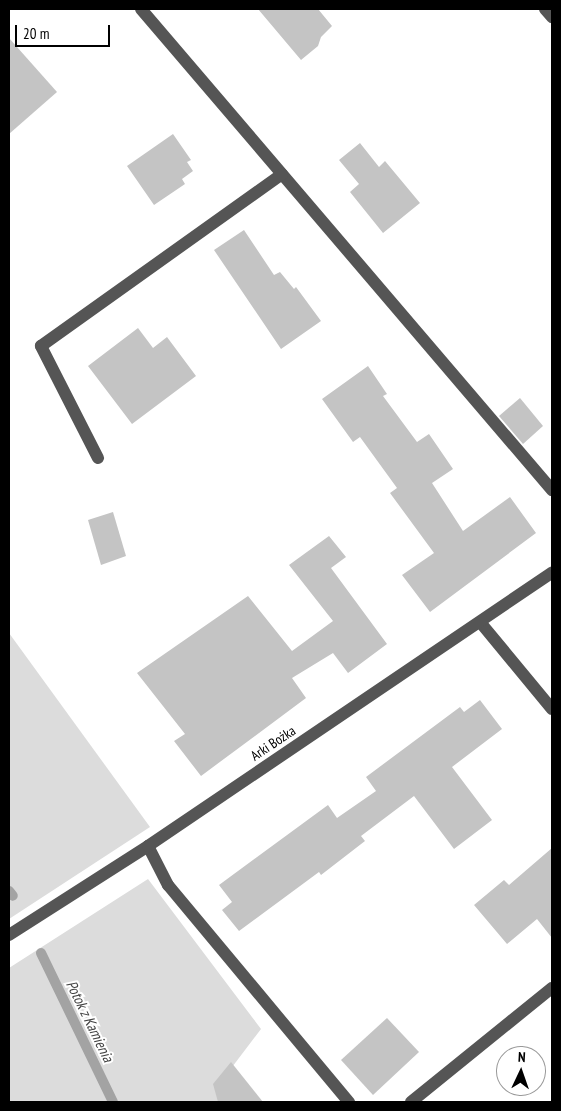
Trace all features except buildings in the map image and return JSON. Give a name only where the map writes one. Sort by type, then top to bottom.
[{"type":"street","points":[[141,9],[552,490]]},
{"type":"street","points":[[545,9],[552,17]]},
{"type":"street","points":[[98,458],[41,346],[282,174]]},
{"type":"street","name":"Arki Bożka","points":[[9,935],[148,846],[552,572]]},
{"type":"street","points":[[480,622],[552,709]]},
{"type":"street","points":[[148,846],[168,885],[349,1102]]},
{"type":"street","points":[[411,1102],[552,988]]},
{"type":"shaded area","points":[[9,633],[150,827],[9,919]]},
{"type":"shaded area","points":[[148,879],[261,1029],[217,1087],[220,1102],[9,1102],[9,968]]},
{"type":"waterway","name":"Potok z Kamienia","points":[[9,891],[13,896]]},
{"type":"waterway","name":"Potok z Kamienia","points":[[41,953],[113,1102]]}]
